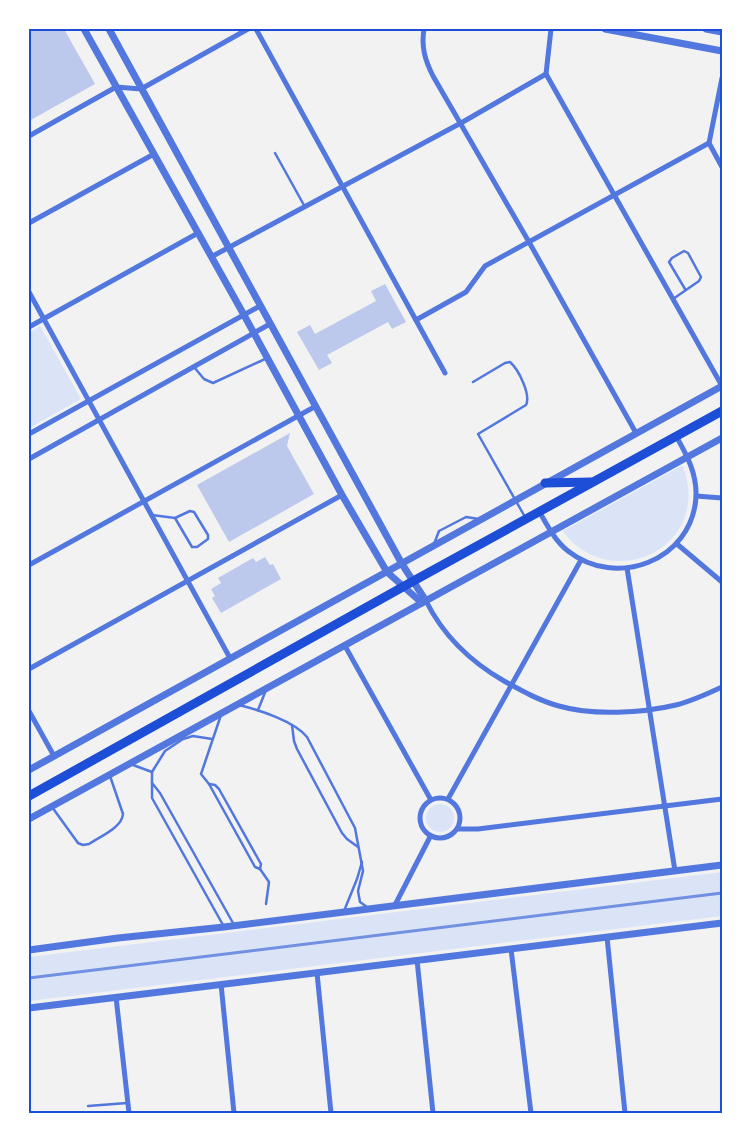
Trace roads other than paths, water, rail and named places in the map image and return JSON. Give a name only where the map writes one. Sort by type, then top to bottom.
[{"type":"main road","points":[[29,796],[526,518],[722,411]]},
{"type":"main road","points":[[545,483],[593,482]]},
{"type":"street","points":[[84,29],[212,257],[342,495],[387,572],[402,587],[424,602]]},
{"type":"street","points":[[109,29],[402,564],[424,602],[466,655],[488,672],[537,698],[560,707],[606,712],[651,710],[677,705],[702,697],[722,687]]},
{"type":"street","points":[[29,136],[116,87],[141,89],[248,29]]},
{"type":"street","points":[[256,29],[344,186],[445,373]]},
{"type":"street","points":[[424,29],[422,44],[424,55],[433,76],[636,433]]},
{"type":"street","points":[[29,770],[722,386],[546,74],[551,29]]},
{"type":"street","points":[[605,29],[722,52]]},
{"type":"street","points":[[706,29],[722,32]]},
{"type":"street","points":[[212,257],[306,208],[546,74]]},
{"type":"street","points":[[722,78],[709,143],[722,167]]},
{"type":"street","points":[[416,320],[466,292],[485,266],[709,143]]},
{"type":"street","points":[[29,223],[154,154]]},
{"type":"street","points":[[29,327],[198,233]]},
{"type":"street","points":[[29,292],[230,658]]},
{"type":"street","points":[[29,434],[260,306]]},
{"type":"street","points":[[29,459],[270,324]]},
{"type":"street","points":[[29,565],[316,406]]},
{"type":"street","points":[[539,511],[551,532],[566,550],[582,560],[610,568],[627,568],[644,565],[662,556],[676,544],[686,531],[692,517],[696,496],[688,457],[676,436]]},
{"type":"street","points":[[29,819],[722,438]]},
{"type":"street","points":[[29,669],[342,495]]},
{"type":"street","points":[[696,496],[722,498]]},
{"type":"street","points":[[676,544],[722,582]]},
{"type":"street","points":[[448,799],[582,560]]},
{"type":"street","points":[[627,568],[675,871]]},
{"type":"street","points":[[345,646],[432,800]]},
{"type":"street","points":[[29,711],[54,756]]},
{"type":"street","points":[[448,799],[457,806],[460,812],[461,818],[458,829],[442,839],[430,836],[422,827],[420,815],[426,804],[432,800],[448,799]]},
{"type":"street","points":[[458,829],[478,829],[722,800]]},
{"type":"street","points":[[395,905],[430,836]]},
{"type":"street","points":[[29,950],[722,865]]},
{"type":"street","points":[[29,1008],[722,923]]},
{"type":"street","points":[[607,937],[625,1113]]},
{"type":"street","points":[[511,949],[531,1113]]},
{"type":"street","points":[[417,960],[433,1113]]},
{"type":"street","points":[[316,972],[331,1113]]},
{"type":"street","points":[[221,984],[234,1113]]},
{"type":"street","points":[[116,997],[128,1113]]},
{"type":"lane","points":[[275,153],[306,208]]},
{"type":"lane","points":[[673,299],[699,281],[701,277],[688,253],[684,251],[672,258],[670,262],[685,290]]},
{"type":"lane","points":[[194,367],[204,379],[213,383],[267,358]]},
{"type":"lane","points":[[472,382],[510,362],[514,366],[528,394],[526,405],[478,434],[526,518]]},
{"type":"lane","points":[[151,515],[175,518],[190,511],[194,512],[208,535],[208,539],[197,547],[192,547],[175,518]]},
{"type":"lane","points":[[258,710],[266,689]]},
{"type":"lane","points":[[238,704],[258,710],[301,730],[358,835],[358,847],[363,871],[358,891],[360,902],[368,908]]},
{"type":"lane","points":[[221,714],[201,770],[203,777],[209,784],[255,867],[260,869],[269,882],[266,904]]},
{"type":"lane","points":[[292,725],[297,749],[328,808],[347,840],[358,847]]},
{"type":"lane","points":[[212,739],[193,736],[183,739],[165,751],[152,772],[152,798],[224,926]]},
{"type":"lane","points":[[129,764],[152,772]]},
{"type":"lane","points":[[51,807],[78,842],[84,845],[89,844],[118,824],[122,818],[123,814],[110,775]]},
{"type":"lane","points":[[151,782],[160,793],[234,925]]},
{"type":"lane","points":[[209,784],[215,785],[219,789],[261,864],[260,869]]},
{"type":"lane","points":[[344,911],[362,861]]},
{"type":"lane","points":[[88,1106],[128,1103]]},
{"type":"railway","points":[[29,978],[722,893]]}]
